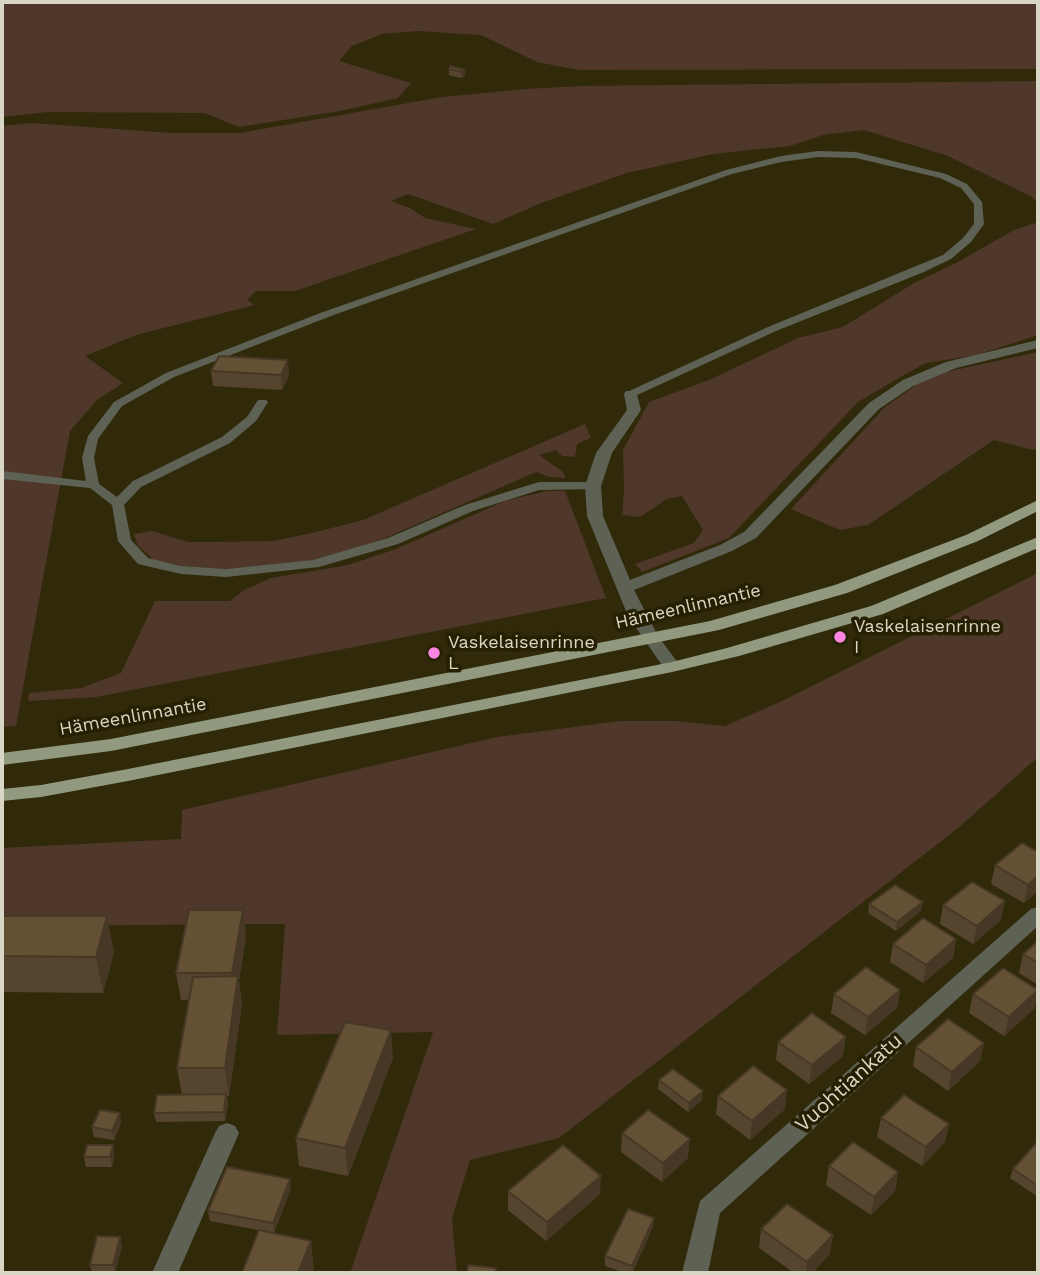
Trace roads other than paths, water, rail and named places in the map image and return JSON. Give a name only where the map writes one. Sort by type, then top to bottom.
[{"type":"main road","name":"Hämeenlinnantie","points":[[2,759],[111,745],[713,626],[841,589],[972,538],[1038,505]]},
{"type":"main road","points":[[2,794],[41,791],[128,775],[672,667],[877,610],[1038,542]]},
{"type":"street","points":[[626,587],[726,548],[750,535],[874,406],[908,383],[951,365],[1038,344]]},
{"type":"street","points":[[631,394],[634,410],[604,453],[593,486],[595,516],[650,638],[672,667]]},
{"type":"street","name":"Vuohtiankatu","points":[[695,1273],[709,1208],[1038,914]]},
{"type":"street","points":[[165,1273],[227,1133]]},
{"type":"lane","points":[[93,485],[88,458],[92,439],[118,404],[170,376],[335,311],[729,172],[818,154],[856,155],[943,176],[964,186],[979,204],[979,224],[967,240],[947,257],[725,350],[631,394]]},
{"type":"lane","points":[[118,504],[137,484],[226,440],[252,419],[262,402]]},
{"type":"lane","points":[[2,475],[93,485],[118,504],[125,541],[143,561],[181,570],[226,573],[314,564],[352,555],[469,508],[538,486],[593,486]]},
{"type":"place","name":"Vaskelaisenrinne I","points":[[840,637]]},
{"type":"place","name":"Vaskelaisenrinne L","points":[[434,653]]}]
